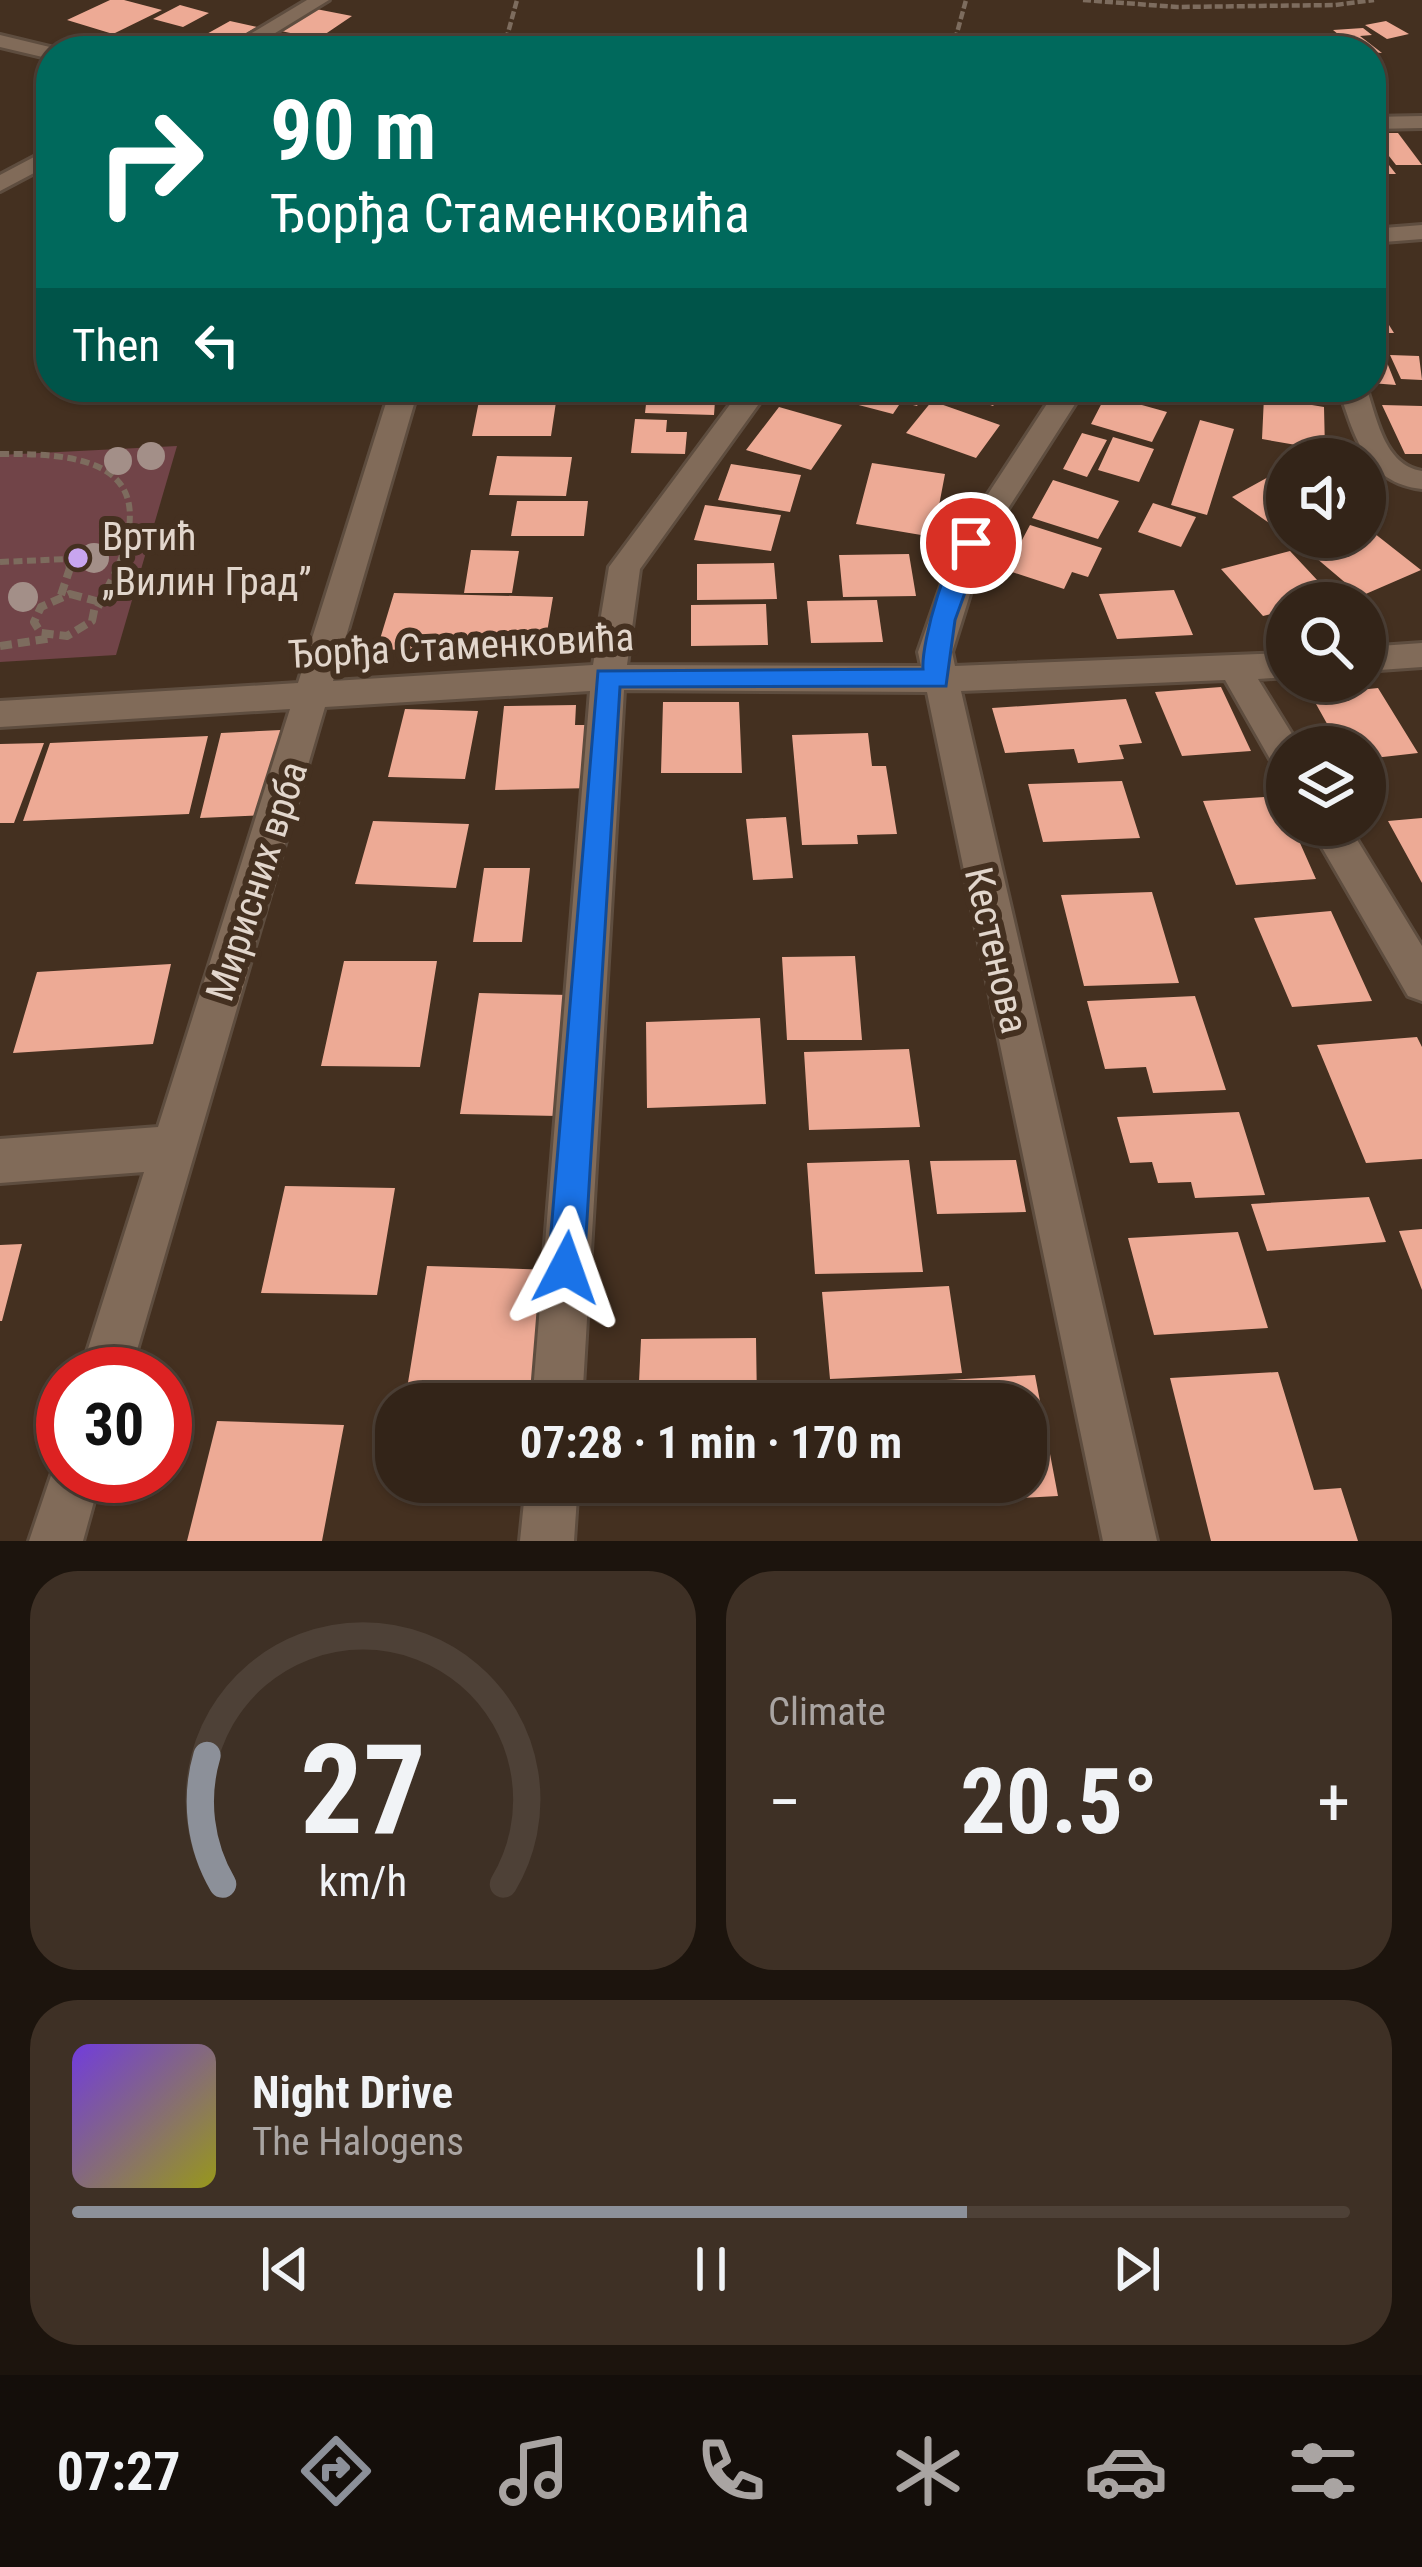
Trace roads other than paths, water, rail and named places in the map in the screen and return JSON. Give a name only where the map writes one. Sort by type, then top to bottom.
[{"type":"street","points":[[258,36],[320,0]]},
{"type":"street","points":[[0,41],[36,49]]},
{"type":"street","points":[[1386,123],[1422,122]]},
{"type":"street","points":[[0,153],[36,158]]},
{"type":"street","points":[[0,184],[36,164]]},
{"type":"street","points":[[1386,235],[1422,232]]},
{"type":"street","name":"Мирисних врба","points":[[113,1347],[401,402]]},
{"type":"street","points":[[558,1383],[608,677],[625,567],[747,402]]},
{"type":"street","name":"Кестенова","points":[[1062,402],[971,543],[934,652],[1130,1541]]},
{"type":"street","points":[[1358,402],[1380,459],[1391,471],[1422,480]]},
{"type":"street","points":[[1386,658],[1422,655]]},
{"type":"street","name":"Ђорђа Стаменковића","points":[[0,714],[608,677],[937,679],[1266,667]]},
{"type":"street","points":[[1235,670],[1269,726]]},
{"type":"street","points":[[1340,846],[1422,983]]},
{"type":"street","points":[[0,1161],[171,1148]]},
{"type":"street","points":[[56,1541],[67,1503]]},
{"type":"street","points":[[548,1541],[551,1503]]},
{"type":"place","name":"Вртић „Вилин Град”","points":[[78,558]]}]
